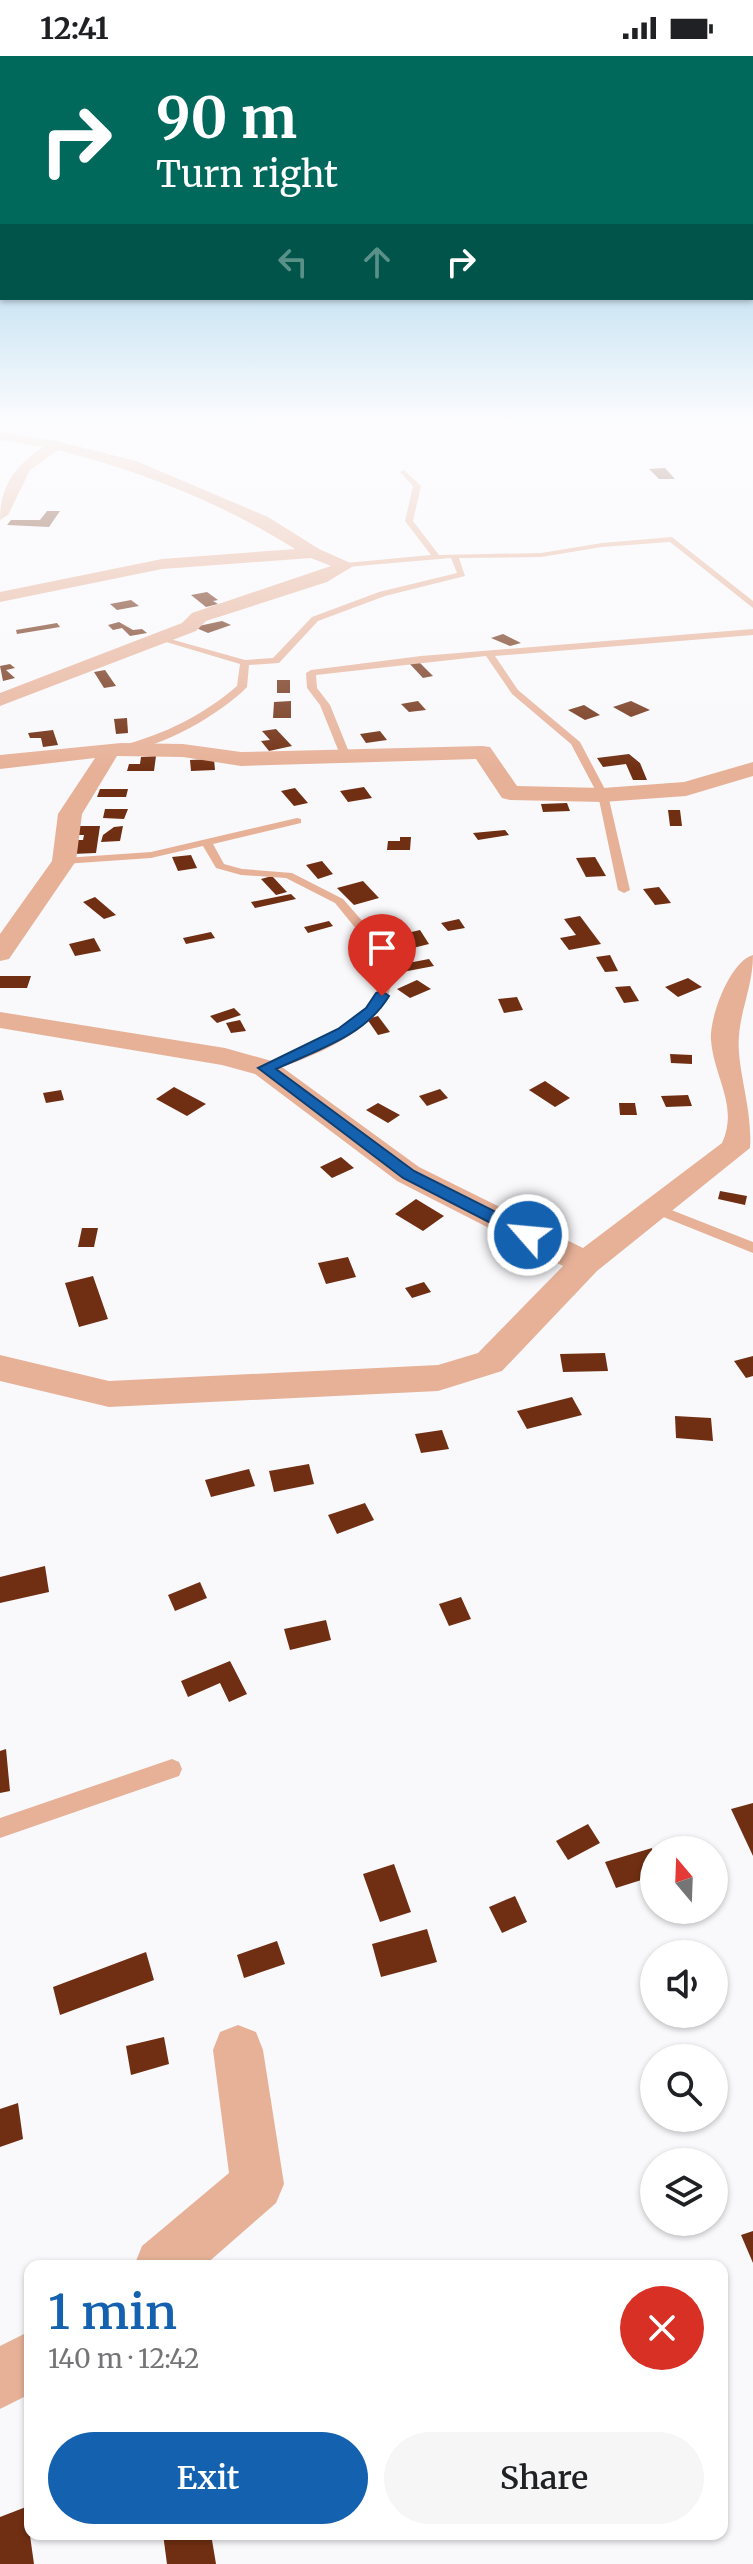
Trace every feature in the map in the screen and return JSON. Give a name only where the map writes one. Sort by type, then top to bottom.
[{"type":"street","points":[[288,537],[313,553],[346,565]]},
{"type":"street","points":[[0,597],[162,564],[313,553]]},
{"type":"street","points":[[0,700],[189,627],[199,617],[321,578],[346,565]]},
{"type":"street","points":[[0,953],[64,861],[70,814],[109,752]]},
{"type":"street","points":[[0,762],[109,752],[210,752],[241,759],[482,752],[510,793],[603,795],[686,789],[753,769]]},
{"type":"street","points":[[0,1368],[109,1394],[438,1378],[490,1362],[585,1263],[735,1148],[746,1123],[724,1038],[739,982],[753,963]]},
{"type":"street","points":[[0,1020],[225,1057],[265,1068],[408,1174],[585,1263]]},
{"type":"street","points":[[169,2260],[257,2184],[238,2050]]},
{"type":"street","points":[[0,2380],[24,2364]]},
{"type":"lane","points":[[421,537],[437,557]]},
{"type":"lane","points":[[346,565],[454,556],[541,555],[672,539],[753,605]]},
{"type":"lane","points":[[159,637],[245,663],[276,661],[315,619],[338,609],[462,574],[454,556]]},
{"type":"lane","points":[[346,757],[325,705],[312,688],[311,673],[489,654],[753,632]]},
{"type":"lane","points":[[489,654],[515,692],[575,742],[603,795],[624,890]]},
{"type":"lane","points":[[109,752],[163,739],[222,705],[242,687],[245,663]]},
{"type":"lane","points":[[64,861],[151,855],[297,821]]},
{"type":"lane","points":[[207,843],[220,866],[241,872],[288,875],[339,901],[361,927],[378,934],[385,972],[382,996],[372,1011],[343,1032],[265,1068]]},
{"type":"lane","points":[[656,1209],[753,1248]]},
{"type":"lane","points":[[0,1828],[172,1769]]},
{"type":"building","points":[[207,592],[218,600],[213,601],[218,604],[206,607],[191,595]]},
{"type":"building","points":[[131,600],[139,606],[117,610],[110,604]]},
{"type":"building","points":[[222,621],[231,625],[208,633],[194,627]]},
{"type":"building","points":[[119,622],[147,633],[130,636],[122,628],[113,630],[108,625]]},
{"type":"building","points":[[57,623],[60,627],[17,634],[16,630]]},
{"type":"building","points":[[503,634],[521,643],[510,646],[491,638]]},
{"type":"building","points":[[418,661],[433,676],[423,678],[408,662]]},
{"type":"building","points":[[10,664],[15,668],[6,670],[15,678],[3,681],[0,666]]},
{"type":"building","points":[[105,670],[116,686],[104,688],[94,672]]},
{"type":"building","points":[[277,680],[290,680],[290,693],[277,693]]},
{"type":"building","points":[[291,701],[291,718],[273,718],[274,702]]},
{"type":"building","points":[[418,701],[426,710],[409,712],[401,704]]},
{"type":"building","points":[[631,701],[650,710],[631,717],[613,707]]},
{"type":"building","points":[[584,705],[600,715],[585,720],[568,710]]},
{"type":"building","points":[[127,718],[128,733],[116,734],[114,719]]},
{"type":"building","points":[[276,729],[292,746],[269,751],[261,741],[270,740],[262,731]]},
{"type":"building","points":[[53,730],[58,745],[43,747],[41,738],[30,738],[28,733]]},
{"type":"building","points":[[380,731],[387,740],[366,743],[360,734]]},
{"type":"building","points":[[629,754],[640,763],[647,780],[633,780],[626,764],[603,767],[597,758]]},
{"type":"building","points":[[156,756],[154,771],[127,771],[129,764],[140,764],[141,757]]},
{"type":"building","points":[[214,759],[215,770],[191,771],[190,760]]},
{"type":"building","points":[[364,787],[372,798],[348,802],[340,791]]},
{"type":"building","points":[[295,788],[308,803],[294,806],[281,791]]},
{"type":"building","points":[[100,789],[128,789],[126,797],[97,797]]},
{"type":"building","points":[[567,803],[570,811],[543,812],[541,804]]},
{"type":"building","points":[[105,809],[128,809],[124,819],[103,818]]},
{"type":"building","points":[[668,810],[680,810],[682,826],[670,826]]},
{"type":"building","points":[[78,826],[100,826],[96,853],[72,854],[74,840],[83,840],[84,835],[76,835]]},
{"type":"building","points":[[123,826],[120,841],[101,842],[103,835],[114,827]]},
{"type":"building","points":[[505,830],[509,835],[478,840],[473,833]]},
{"type":"building","points":[[400,837],[411,837],[410,850],[387,850],[388,841],[400,841]]},
{"type":"building","points":[[191,855],[197,868],[178,871],[172,857]]},
{"type":"building","points":[[595,857],[606,876],[586,877],[576,858]]},
{"type":"building","points":[[322,861],[333,874],[318,879],[306,865]]},
{"type":"building","points":[[272,876],[287,892],[276,895],[261,879]]},
{"type":"building","points":[[363,881],[379,898],[354,905],[337,888]]},
{"type":"building","points":[[659,887],[671,903],[655,905],[643,889]]},
{"type":"building","points":[[291,894],[296,899],[255,908],[251,902]]},
{"type":"building","points":[[95,897],[116,915],[104,919],[83,902]]},
{"type":"building","points":[[580,916],[601,944],[569,950],[560,938],[576,935],[564,919]]},
{"type":"building","points":[[459,919],[465,928],[448,931],[441,923]]},
{"type":"building","points":[[329,921],[333,926],[308,933],[304,927]]},
{"type":"building","points":[[420,930],[429,944],[409,949],[399,935]]},
{"type":"building","points":[[211,932],[215,938],[186,944],[183,938]]},
{"type":"building","points":[[94,938],[101,951],[75,956],[69,944]]},
{"type":"building","points":[[610,955],[618,971],[605,972],[596,957]]},
{"type":"building","points":[[429,959],[434,966],[392,974],[387,967]]},
{"type":"building","points":[[0,976],[31,976],[27,988],[0,988]]},
{"type":"building","points":[[688,978],[702,987],[678,997],[665,987]]},
{"type":"building","points":[[417,980],[431,989],[410,998],[397,989]]},
{"type":"building","points":[[630,986],[639,1001],[624,1003],[615,987]]},
{"type":"building","points":[[517,997],[523,1010],[504,1013],[498,999]]},
{"type":"building","points":[[234,1008],[241,1015],[217,1023],[210,1016]]},
{"type":"building","points":[[378,1016],[390,1032],[378,1035],[367,1019]]},
{"type":"building","points":[[240,1020],[246,1031],[231,1033],[226,1023]]},
{"type":"building","points":[[670,1054],[692,1055],[692,1064],[671,1063]]},
{"type":"building","points":[[545,1081],[570,1098],[555,1107],[529,1090]]},
{"type":"building","points":[[174,1087],[206,1104],[187,1116],[156,1099]]},
{"type":"building","points":[[440,1089],[448,1098],[427,1106],[419,1096]]},
{"type":"building","points":[[61,1090],[64,1100],[46,1103],[43,1093]]},
{"type":"building","points":[[688,1095],[692,1106],[666,1107],[661,1096]]},
{"type":"building","points":[[378,1103],[400,1115],[388,1123],[366,1110]]},
{"type":"building","points":[[619,1103],[635,1103],[637,1115],[620,1115]]},
{"type":"building","points":[[341,1157],[354,1168],[332,1178],[320,1167]]},
{"type":"building","points":[[720,1191],[747,1196],[745,1205],[718,1199]]},
{"type":"building","points":[[416,1199],[444,1216],[423,1231],[395,1214]]},
{"type":"building","points":[[82,1228],[98,1228],[94,1247],[78,1247]]},
{"type":"building","points":[[348,1257],[356,1277],[326,1284],[318,1263]]},
{"type":"building","points":[[93,1276],[108,1319],[79,1327],[65,1283]]},
{"type":"building","points":[[424,1282],[431,1292],[412,1298],[405,1288]]},
{"type":"building","points":[[605,1353],[608,1371],[563,1372],[560,1354]]},
{"type":"building","points":[[753,1356],[753,1376],[746,1378],[734,1361]]},
{"type":"building","points":[[572,1397],[582,1415],[527,1429],[517,1411]]},
{"type":"building","points":[[675,1416],[711,1418],[713,1441],[676,1438]]},
{"type":"building","points":[[442,1430],[449,1449],[421,1453],[415,1434]]},
{"type":"building","points":[[309,1464],[314,1484],[274,1492],[269,1471]]},
{"type":"building","points":[[249,1469],[255,1486],[211,1497],[205,1480]]},
{"type":"building","points":[[365,1503],[374,1520],[337,1534],[328,1515]]},
{"type":"building","points":[[45,1566],[49,1592],[0,1603],[0,1577]]},
{"type":"building","points":[[200,1582],[207,1598],[175,1611],[168,1595]]},
{"type":"building","points":[[461,1597],[471,1619],[449,1626],[439,1604]]},
{"type":"building","points":[[326,1620],[331,1640],[290,1650],[284,1629]]},
{"type":"building","points":[[230,1661],[247,1694],[229,1702],[220,1683],[188,1697],[181,1681]]},
{"type":"building","points":[[6,1749],[10,1791],[0,1793],[0,1751]]},
{"type":"building","points":[[753,1803],[753,1856],[731,1809]]},
{"type":"building","points":[[588,1824],[600,1843],[568,1860],[556,1841]]},
{"type":"building","points":[[640,1852],[640,1880],[616,1888],[605,1862]]},
{"type":"building","points":[[394,1864],[411,1912],[380,1922],[363,1874]]},
{"type":"building","points":[[515,1896],[527,1922],[502,1933],[489,1907]]},
{"type":"building","points":[[427,1929],[437,1962],[381,1977],[372,1944]]},
{"type":"building","points":[[277,1941],[285,1964],[244,1978],[237,1955]]},
{"type":"building","points":[[146,1952],[154,1980],[60,2015],[53,1987]]},
{"type":"building","points":[[164,2037],[169,2064],[131,2075],[126,2046]]},
{"type":"building","points":[[18,2103],[23,2139],[0,2147],[0,2109]]},
{"type":"building","points":[[753,2231],[753,2263],[741,2235]]},
{"type":"building","points":[[24,2508],[24,2540],[31,2540],[34,2564],[0,2564],[0,2517]]},
{"type":"building","points":[[164,2540],[212,2540],[216,2564],[167,2564]]},
{"type":"route","points":[[382,996],[372,1011],[343,1032],[286,1061],[265,1068],[408,1174],[528,1235]]}]
